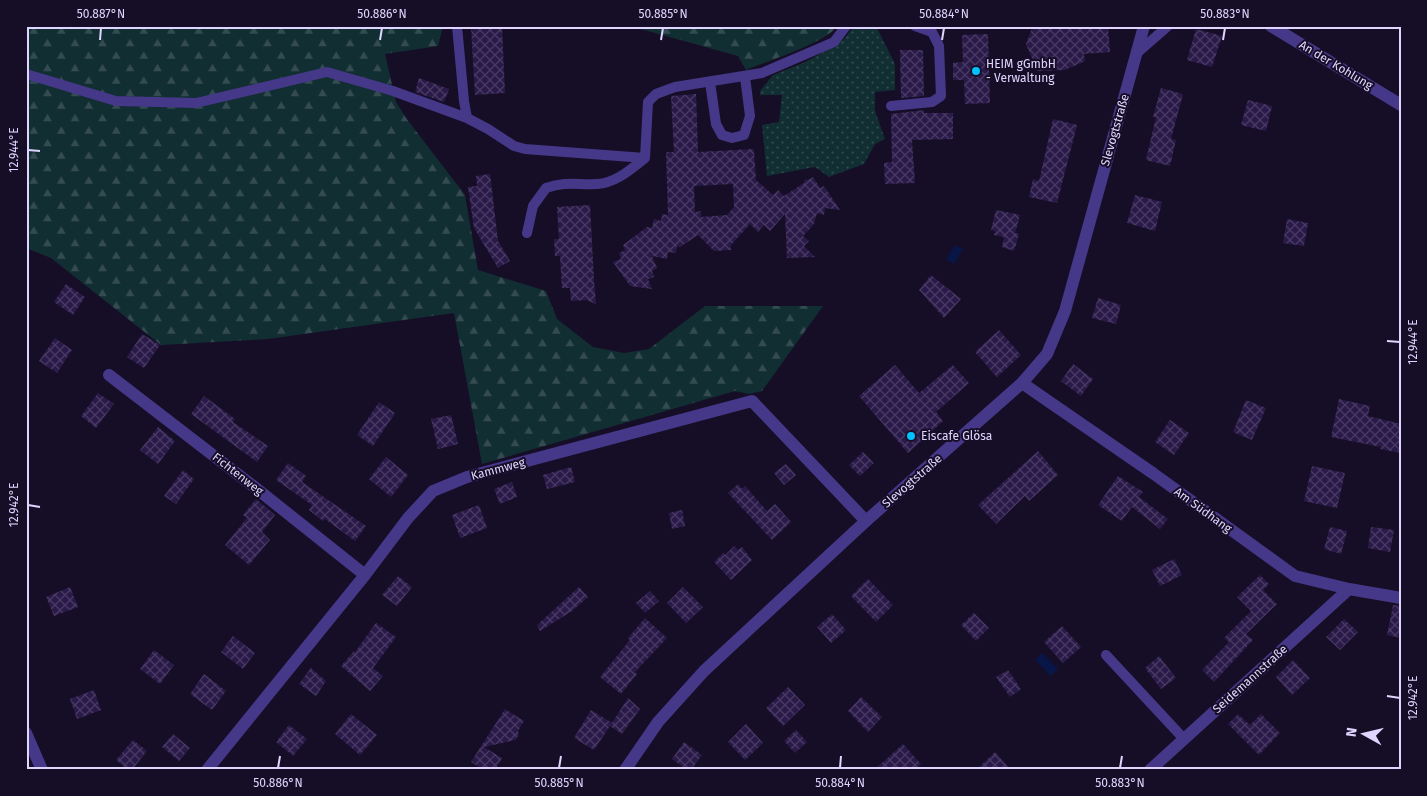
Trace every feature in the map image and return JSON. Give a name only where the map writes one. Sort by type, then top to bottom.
[{"type":"street","name":"Slevogtstraße","points":[[626,770],[658,722],[704,671],[866,521],[1022,383],[1047,354],[1065,311],[1144,26]]},
{"type":"street","name":"An der Kohlung","points":[[1271,26],[1401,105]]},
{"type":"street","name":"Fichtenweg","points":[[109,375],[365,575]]},
{"type":"street","name":"Am Südhang","points":[[1022,383],[1154,474],[1294,576],[1349,589],[1401,598]]},
{"type":"street","name":"Kammweg","points":[[208,770],[365,575],[408,518],[433,491],[467,477],[752,401],[866,521]]},
{"type":"street","name":"Seidemannstraße","points":[[1150,770],[1349,589]]},
{"type":"street","points":[[26,733],[42,770]]},
{"type":"lane","points":[[456,26],[464,101],[468,118]]},
{"type":"lane","points":[[526,233],[533,206],[546,188],[572,183],[598,184],[621,177],[645,158],[648,102],[656,94],[675,87],[762,73],[834,42],[846,26]]},
{"type":"lane","points":[[891,106],[932,102],[941,96],[939,46],[932,32],[915,26]]},
{"type":"lane","points":[[1137,53],[1168,26]]},
{"type":"lane","points":[[26,74],[116,100],[196,103],[327,72],[393,91],[468,118],[514,146],[524,149],[645,158]]},
{"type":"lane","points":[[710,82],[716,124],[722,135],[732,138],[744,135],[750,119],[745,76]]},
{"type":"lane","points":[[1106,655],[1184,739]]},
{"type":"green space","points":[[26,26],[443,26],[438,46],[385,54],[396,102],[406,118],[465,195],[478,270],[546,291],[557,319],[593,347],[624,353],[649,349],[705,306],[823,306],[762,391],[749,394],[735,391],[482,464],[454,313],[268,339],[161,345],[51,258],[26,248]]},
{"type":"green space","points":[[630,26],[837,26],[822,39],[746,70],[738,56]]},
{"type":"green space","points":[[854,26],[876,26],[895,64],[895,90],[875,92],[875,111],[885,139],[875,144],[864,164],[829,177],[815,167],[767,176],[762,125],[779,122],[782,95],[760,95],[760,91],[773,75],[803,63],[829,49],[844,39]]},
{"type":"shaded area","points":[[955,245],[963,249],[954,264],[946,259]]},
{"type":"shaded area","points":[[1042,653],[1058,669],[1051,676],[1035,660]]},
{"type":"building","points":[[502,26],[505,93],[475,95],[471,27]]},
{"type":"building","points":[[1033,26],[1108,26],[1110,52],[1084,54],[1085,61],[1065,70],[1037,71],[1026,44]]},
{"type":"building","points":[[1196,29],[1222,36],[1212,67],[1187,60]]},
{"type":"building","name":"HEIM gGmbH - Verwaltung","points":[[988,34],[990,103],[965,104],[964,80],[953,80],[953,63],[963,62],[962,35]]},
{"type":"building","points":[[900,50],[923,50],[924,96],[901,98]]},
{"type":"building","points":[[419,78],[449,89],[444,102],[415,92]]},
{"type":"building","points":[[1161,88],[1183,94],[1171,139],[1176,140],[1170,166],[1146,160],[1156,117],[1153,117]]},
{"type":"building","points":[[696,94],[698,152],[753,149],[756,180],[773,195],[778,190],[784,196],[804,183],[805,179],[808,180],[813,177],[820,188],[824,186],[840,210],[825,208],[824,215],[817,213],[814,224],[803,236],[809,241],[804,246],[815,257],[787,258],[785,214],[770,231],[764,225],[758,232],[750,224],[731,245],[731,250],[714,251],[698,235],[680,247],[677,246],[676,253],[668,252],[667,259],[652,256],[657,268],[652,271],[654,277],[648,279],[652,289],[630,286],[613,262],[621,259],[619,253],[625,250],[623,245],[647,227],[652,228],[654,219],[661,221],[662,214],[668,215],[666,154],[667,152],[674,152],[671,96]],"holes":[[[733,184],[734,207],[727,215],[701,217],[701,211],[695,212],[694,186]]]},
{"type":"building","points":[[1248,100],[1272,106],[1266,131],[1241,125]]},
{"type":"building","points":[[924,110],[924,113],[953,113],[953,139],[912,140],[915,183],[885,184],[884,163],[892,162],[891,114]]},
{"type":"building","points":[[1053,119],[1077,125],[1057,203],[1029,197],[1033,179],[1039,181]]},
{"type":"building","points":[[490,174],[498,241],[510,261],[498,268],[474,228],[468,187],[477,186],[476,176]]},
{"type":"building","points":[[1135,195],[1162,202],[1155,231],[1127,223]]},
{"type":"building","points":[[590,205],[596,304],[586,300],[571,301],[570,288],[562,288],[560,256],[555,256],[554,239],[559,239],[557,207]]},
{"type":"building","points":[[996,210],[1020,215],[1015,233],[1019,234],[1014,251],[1002,247],[1004,237],[994,235],[995,231],[991,230]]},
{"type":"building","points":[[1287,219],[1308,223],[1304,246],[1283,243]]},
{"type":"building","points":[[931,275],[961,299],[944,318],[919,290]]},
{"type":"building","points":[[66,284],[85,297],[73,315],[54,302]]},
{"type":"building","points":[[1098,298],[1121,305],[1116,324],[1092,318]]},
{"type":"building","points":[[999,330],[1021,355],[997,377],[975,352]]},
{"type":"building","points":[[142,334],[160,345],[144,368],[127,357]]},
{"type":"building","points":[[55,338],[72,350],[57,373],[39,361]]},
{"type":"building","points":[[1073,364],[1093,379],[1081,396],[1061,381]]},
{"type":"building","points":[[895,365],[919,393],[953,365],[969,383],[936,412],[943,421],[908,453],[859,396]]},
{"type":"building","points":[[98,393],[114,404],[96,428],[81,416]]},
{"type":"building","points":[[204,396],[235,419],[233,422],[268,446],[257,462],[191,414]]},
{"type":"building","points":[[1339,399],[1370,406],[1368,416],[1401,424],[1401,453],[1331,437]]},
{"type":"building","points":[[1246,400],[1266,408],[1252,440],[1233,432]]},
{"type":"building","points":[[379,402],[395,413],[373,446],[357,435]]},
{"type":"building","points":[[451,415],[458,444],[438,449],[431,419]]},
{"type":"building","points":[[1170,420],[1189,433],[1174,455],[1155,442]]},
{"type":"building","points":[[158,427],[175,441],[158,464],[140,450]]},
{"type":"building","points":[[1038,451],[1058,475],[1029,501],[1025,496],[996,524],[978,505]]},
{"type":"building","points":[[863,452],[874,463],[860,476],[849,465]]},
{"type":"building","points":[[386,457],[408,475],[391,497],[369,479]]},
{"type":"building","points":[[288,463],[306,476],[302,482],[366,526],[355,541],[325,519],[323,521],[309,510],[312,505],[276,480]]},
{"type":"building","points":[[786,464],[796,475],[784,485],[774,473]]},
{"type":"building","points":[[1312,466],[1345,473],[1337,508],[1304,501]]},
{"type":"building","points":[[571,467],[575,482],[547,489],[543,475]]},
{"type":"building","points":[[183,470],[194,479],[176,504],[164,496]]},
{"type":"building","points":[[1118,476],[1143,492],[1139,497],[1168,519],[1160,529],[1132,507],[1122,521],[1098,505]]},
{"type":"building","points":[[512,482],[517,497],[500,504],[494,489]]},
{"type":"building","points":[[738,484],[742,489],[745,486],[767,511],[775,504],[791,522],[772,540],[728,493]]},
{"type":"building","points":[[256,499],[275,515],[262,532],[270,540],[249,565],[225,545],[247,518],[243,515]]},
{"type":"building","points":[[479,505],[487,528],[460,538],[452,515]]},
{"type":"building","points":[[682,510],[685,526],[672,529],[669,513]]},
{"type":"building","points":[[1330,527],[1347,531],[1341,554],[1324,549]]},
{"type":"building","points":[[1371,527],[1394,530],[1390,552],[1368,548]]},
{"type":"building","points":[[734,546],[738,550],[742,547],[752,560],[731,580],[714,562]]},
{"type":"building","points":[[1174,559],[1182,575],[1160,586],[1152,570]]},
{"type":"building","points":[[1260,575],[1269,584],[1263,590],[1277,604],[1246,634],[1253,640],[1214,682],[1202,670],[1229,642],[1224,638],[1251,611],[1237,597]]},
{"type":"building","points":[[398,576],[412,587],[397,606],[382,595]]},
{"type":"building","points":[[868,579],[893,605],[876,622],[851,596]]},
{"type":"building","points":[[70,587],[78,607],[54,616],[46,597]]},
{"type":"building","points":[[579,587],[588,597],[572,611],[540,631],[537,625]]},
{"type":"building","points":[[683,587],[703,607],[686,623],[667,603]]},
{"type":"building","points":[[650,591],[659,601],[645,613],[636,603]]},
{"type":"building","points":[[1393,605],[1401,606],[1401,638],[1387,635]]},
{"type":"building","points":[[974,613],[989,628],[976,641],[961,625]]},
{"type":"building","points":[[832,614],[846,630],[831,643],[817,627]]},
{"type":"building","points":[[645,618],[667,638],[635,672],[637,674],[621,694],[600,677]]},
{"type":"building","points":[[1344,619],[1358,632],[1340,650],[1326,637]]},
{"type":"building","points":[[376,623],[396,637],[373,668],[383,676],[370,691],[341,666],[355,652]]},
{"type":"building","points":[[1062,626],[1081,647],[1063,663],[1044,642]]},
{"type":"building","points":[[233,636],[255,653],[243,669],[221,652]]},
{"type":"building","points":[[154,650],[174,665],[160,684],[140,669]]},
{"type":"building","points":[[1159,656],[1176,678],[1161,689],[1145,668]]},
{"type":"building","points":[[1293,660],[1310,678],[1292,695],[1276,677]]},
{"type":"building","points":[[311,668],[326,681],[316,696],[299,684]]},
{"type":"building","points":[[1008,670],[1021,689],[1010,697],[996,677]]},
{"type":"building","points":[[204,674],[226,691],[212,710],[190,694]]},
{"type":"building","points":[[788,687],[805,705],[783,726],[766,708]]},
{"type":"building","points":[[94,690],[101,710],[77,719],[70,699]]},
{"type":"building","points":[[861,697],[882,717],[868,732],[848,711]]},
{"type":"building","points":[[628,698],[640,709],[622,734],[610,726]]},
{"type":"building","points":[[505,709],[524,721],[515,740],[484,747],[502,758],[495,770],[484,770],[471,762]]},
{"type":"building","points":[[591,710],[612,723],[594,750],[574,738]]},
{"type":"building","points":[[351,714],[377,735],[360,755],[335,734]]},
{"type":"building","points":[[1238,714],[1250,725],[1261,714],[1280,733],[1259,755],[1228,724]]},
{"type":"building","points":[[746,724],[763,743],[745,760],[728,742]]},
{"type":"building","points":[[289,725],[307,739],[293,756],[276,742]]},
{"type":"building","points":[[796,730],[807,742],[795,753],[784,741]]},
{"type":"building","points":[[173,734],[190,748],[179,761],[162,747]]},
{"type":"building","points":[[133,740],[147,751],[132,770],[128,770],[116,760]]},
{"type":"building","points":[[684,742],[702,755],[691,770],[687,770],[672,759]]},
{"type":"building","points":[[903,744],[921,764],[914,770],[874,770]]},
{"type":"building","points":[[995,752],[1011,770],[976,770]]},
{"type":"place","name":"HEIM gGmbH - Verwaltung","points":[[976,71]]},
{"type":"place","name":"Eiscafe Glösa","points":[[911,436]]}]
